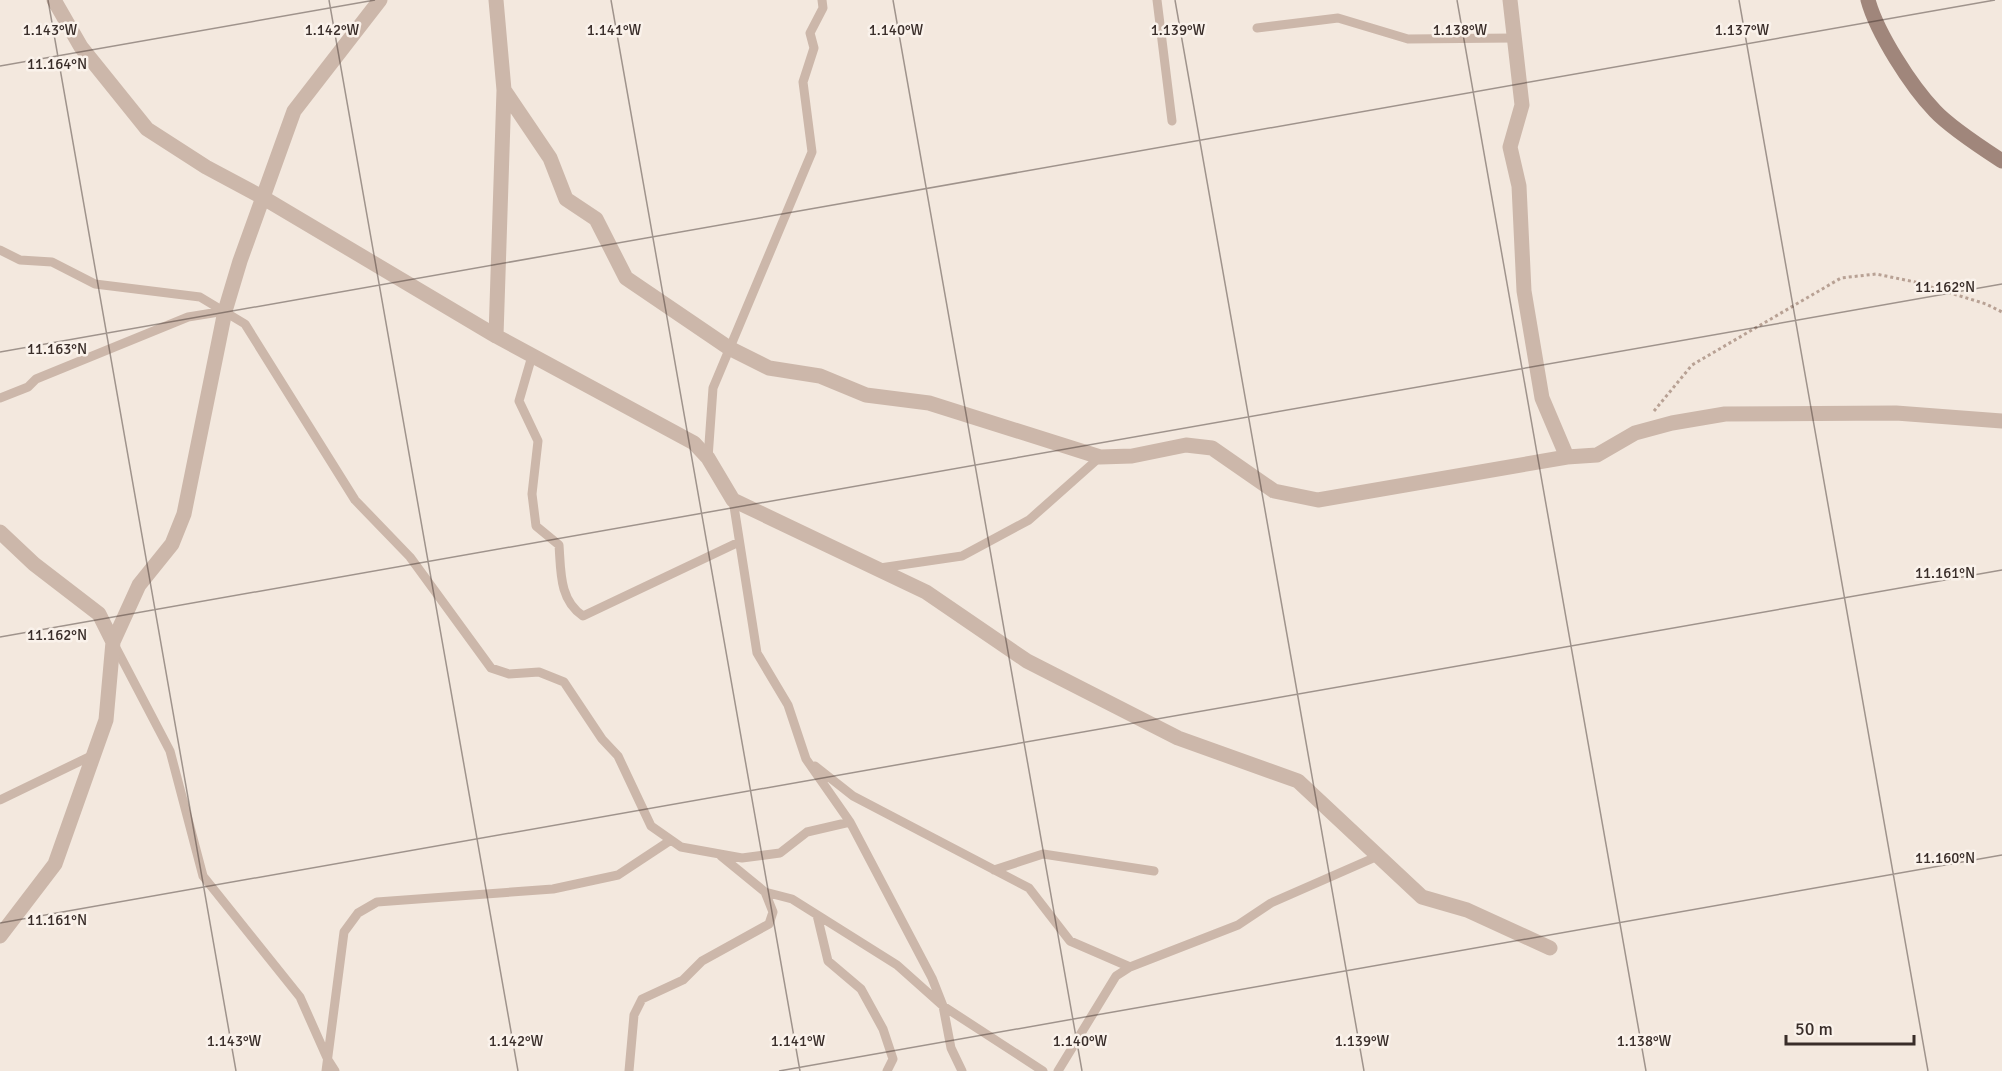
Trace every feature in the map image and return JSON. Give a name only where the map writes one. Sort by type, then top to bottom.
[{"type":"street","points":[[54,0],[81,47],[147,129],[206,167],[262,197],[496,336],[694,443],[708,458],[734,500],[926,592],[1027,661],[1178,738],[1298,781],[1422,897],[1467,910],[1550,948]]},
{"type":"street","points":[[0,936],[55,864],[106,720],[113,642],[139,585],[172,543],[184,514],[225,311],[262,197],[294,111],[380,0]]},
{"type":"street","points":[[496,0],[504,90],[496,336]]},
{"type":"street","points":[[1510,0],[1522,105],[1510,147],[1520,186],[1524,291],[1542,398],[1567,457]]},
{"type":"street","points":[[1868,0],[1893,53],[1909,79],[1929,104],[1936,112],[2002,161]]},
{"type":"street","points":[[504,90],[550,158],[566,199],[596,219],[626,278],[729,348],[769,368],[820,376],[866,395],[929,404],[1100,457],[1131,456],[1186,445],[1212,448],[1274,491],[1318,500],[1567,457],[1597,455],[1635,434],[1672,423],[1725,414],[1896,413],[2002,421]]},
{"type":"street","points":[[0,532],[34,564],[99,614],[113,642]]},
{"type":"lane","points":[[1157,0],[1172,121]]},
{"type":"lane","points":[[708,458],[713,388],[812,152],[803,82],[814,48],[810,33],[824,3]]},
{"type":"lane","points":[[1257,28],[1338,18],[1408,39],[1514,38]]},
{"type":"lane","points":[[0,250],[20,260],[52,262],[94,284],[200,297],[245,324],[355,500],[410,557],[491,668],[509,674],[539,672],[564,682],[602,739],[618,756],[651,826],[681,847],[742,858],[780,854],[807,832],[850,822]]},
{"type":"lane","points":[[0,398],[28,387],[36,379],[188,317],[225,311]]},
{"type":"lane","points":[[532,356],[519,401],[538,441],[532,494],[536,526],[559,545],[563,591],[575,610],[583,615],[739,542]]},
{"type":"lane","points":[[877,569],[962,556],[1029,520],[1100,457]]},
{"type":"lane","points":[[734,500],[757,653],[788,705],[806,759],[850,822],[932,978],[943,1006],[951,1048],[962,1071]]},
{"type":"lane","points":[[113,642],[170,751],[203,876],[300,997],[335,1071]]},
{"type":"lane","points":[[0,800],[93,755]]},
{"type":"lane","points":[[806,759],[853,796],[1029,888],[1070,941],[1130,967]]},
{"type":"lane","points":[[326,1071],[344,932],[358,913],[377,902],[553,889],[618,875],[671,840]]},
{"type":"lane","points":[[720,854],[765,892],[792,899],[897,965],[943,1006],[1042,1071]]},
{"type":"lane","points":[[994,870],[1043,854],[1154,871]]},
{"type":"lane","points":[[1058,1071],[1116,976],[1130,967],[1238,925],[1271,903],[1378,856]]},
{"type":"lane","points":[[629,1071],[634,1015],[642,999],[683,980],[702,961],[769,924],[773,912],[765,892]]},
{"type":"lane","points":[[817,915],[828,961],[861,989],[883,1029],[893,1059],[887,1071]]},
{"type":"path","points":[[1635,434],[1692,365],[1841,278],[1876,274],[1915,282],[1986,304],[2002,312]]}]
